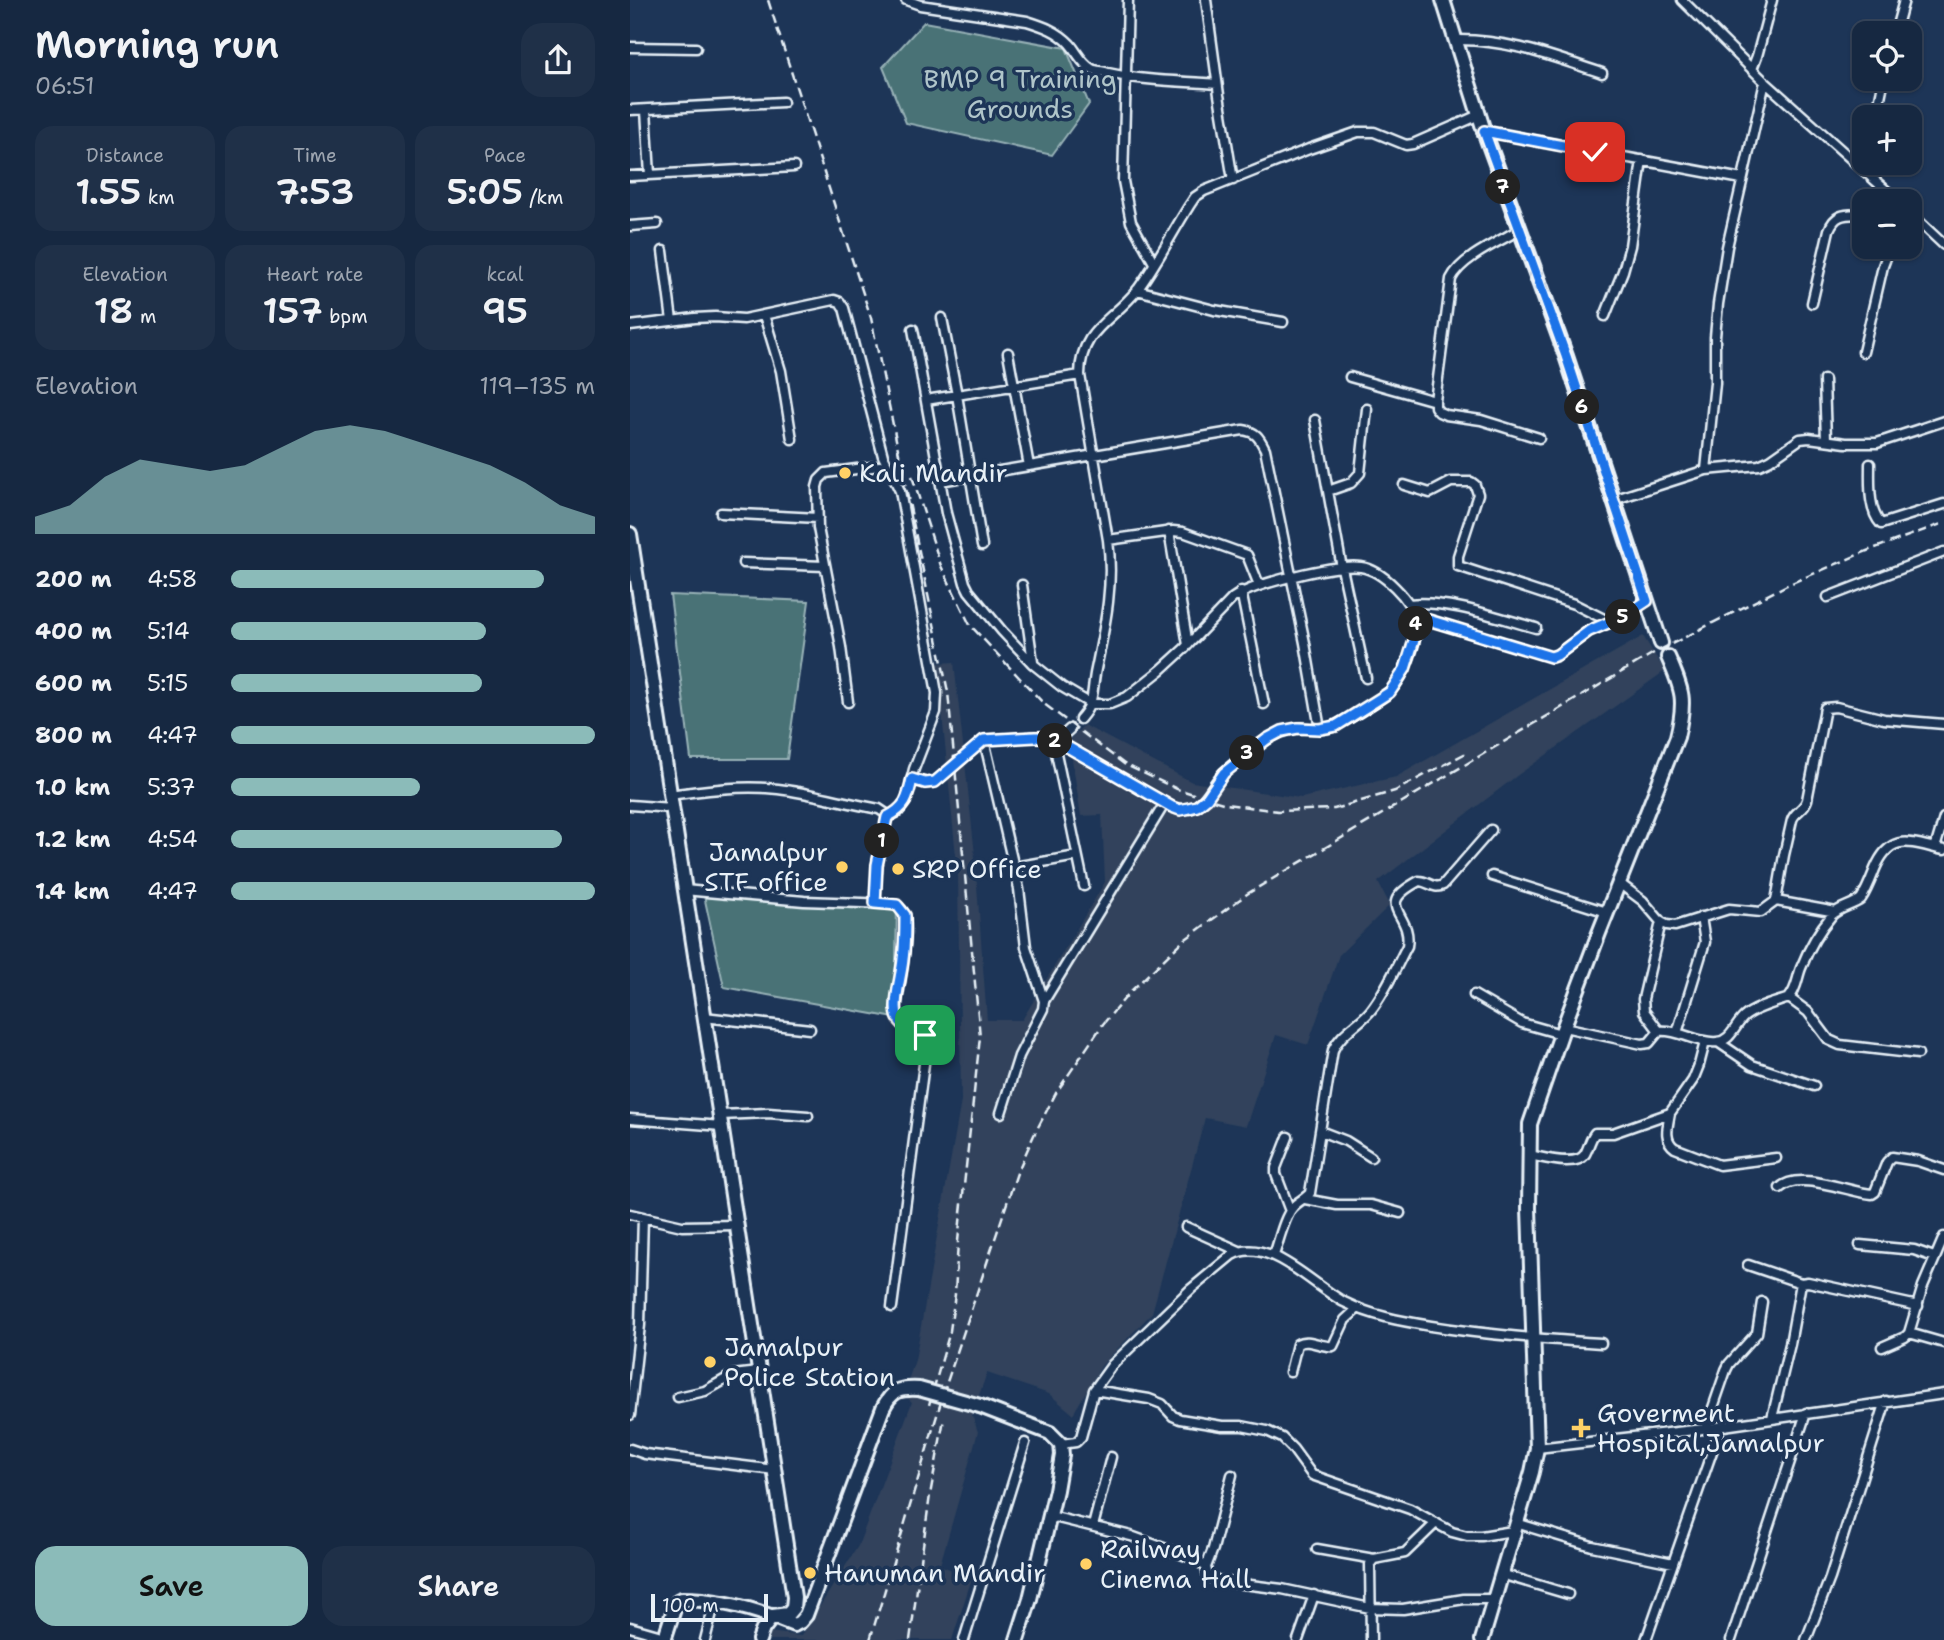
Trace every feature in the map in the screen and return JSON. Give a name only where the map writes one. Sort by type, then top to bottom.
[{"type":"street","points":[[906,0],[920,5],[1042,25],[1069,43],[1091,68],[1125,76],[1217,84]]},
{"type":"street","points":[[1128,0],[1123,181],[1127,207],[1137,235],[1154,263]]},
{"type":"street","points":[[1206,0],[1233,180]]},
{"type":"street","points":[[1443,0],[1484,131],[1566,356],[1661,643]]},
{"type":"street","points":[[1682,0],[1765,82],[1852,159]]},
{"type":"street","points":[[1752,69],[1758,56],[1772,0]]},
{"type":"street","points":[[1898,21],[1903,0]]},
{"type":"street","points":[[1456,40],[1512,44],[1602,73]]},
{"type":"street","points":[[630,47],[696,48]]},
{"type":"street","points":[[1706,470],[1715,383],[1718,304],[1727,247],[1765,82]]},
{"type":"street","points":[[630,110],[783,102]]},
{"type":"street","points":[[646,110],[650,175]]},
{"type":"street","points":[[1080,719],[1091,704],[1111,586],[1108,540],[1080,375],[1082,352],[1088,341],[1137,290],[1195,197],[1204,191],[1358,132],[1374,132],[1406,145],[1413,145],[1479,116]]},
{"type":"street","points":[[1484,131],[1742,179]]},
{"type":"street","points":[[1605,316],[1630,246],[1643,160]]},
{"type":"street","points":[[630,176],[794,167]]},
{"type":"street","points":[[1869,175],[1883,189]]},
{"type":"street","points":[[1812,303],[1833,221],[1844,215],[1852,215]]},
{"type":"street","points":[[630,226],[657,224]]},
{"type":"street","points":[[1922,224],[1944,245]]},
{"type":"street","points":[[1519,230],[1467,261],[1453,273],[1435,407],[1446,415],[1481,420],[1539,438]]},
{"type":"street","points":[[663,251],[672,321]]},
{"type":"street","points":[[1863,352],[1886,259]]},
{"type":"street","points":[[1137,290],[1214,310],[1283,322]]},
{"type":"street","points":[[630,326],[715,317],[737,320],[834,300],[840,302],[844,308],[887,465],[900,491],[937,693],[936,712],[923,742],[906,801],[898,812],[887,817]]},
{"type":"street","points":[[764,314],[781,371],[792,439]]},
{"type":"street","points":[[943,318],[982,546]]},
{"type":"street","points":[[912,779],[925,783],[935,782],[984,740],[1046,737],[1180,810],[1202,803],[1224,773],[1267,739],[1290,730],[1336,726],[1390,692],[1405,669],[1415,637],[1416,624],[1409,604],[1376,572],[1361,567],[1342,568],[1259,585],[1241,592],[1161,670],[1127,696],[1110,704],[1091,704],[1062,687],[1002,631],[969,592],[946,513],[913,329]]},
{"type":"street","points":[[1008,354],[1030,466]]},
{"type":"street","points":[[926,400],[1080,375]]},
{"type":"street","points":[[1350,377],[1435,401]]},
{"type":"street","points":[[1824,380],[1826,440]]},
{"type":"street","points":[[1328,491],[1351,483],[1360,473],[1367,409]]},
{"type":"street","points":[[1315,420],[1342,568],[1366,678]]},
{"type":"street","points":[[1613,500],[1706,470],[1759,465],[1800,439],[1877,443],[1944,421]]},
{"type":"street","points":[[940,481],[1242,430],[1253,431],[1260,437],[1265,449],[1320,729]]},
{"type":"street","points":[[1870,464],[1870,495],[1876,517],[1881,524],[1944,504]]},
{"type":"street","points":[[848,702],[818,518],[817,488],[826,473],[887,465]]},
{"type":"street","points":[[1404,485],[1433,493],[1446,483],[1471,482],[1478,494],[1458,556],[1458,566],[1574,604],[1610,622]]},
{"type":"street","points":[[721,513],[818,518]]},
{"type":"street","points":[[1108,540],[1170,531],[1183,532],[1247,555],[1259,585]]},
{"type":"street","points":[[1170,531],[1188,645]]},
{"type":"street","points":[[630,534],[670,802],[689,891],[704,1017],[794,1597],[793,1608],[789,1614],[773,1616],[759,1640]]},
{"type":"street","points":[[1829,597],[1944,552]]},
{"type":"street","points":[[743,563],[825,566]]},
{"type":"street","points":[[1022,585],[1034,663]]},
{"type":"street","points":[[1241,592],[1264,704]]},
{"type":"street","points":[[1415,616],[1551,657],[1589,631],[1630,613],[1647,601]]},
{"type":"street","points":[[1409,604],[1454,607],[1536,628]]},
{"type":"street","points":[[1482,1640],[1537,1448],[1528,1208],[1529,1133],[1533,1112],[1562,1031],[1676,737],[1681,717],[1682,694],[1668,657]]},
{"type":"street","points":[[1619,883],[1643,901],[1661,922],[1675,926],[1729,909],[1761,912],[1776,901],[1792,820],[1794,815],[1803,809],[1807,800],[1825,708],[1836,707],[1884,719],[1944,724]]},
{"type":"street","points":[[1057,741],[1070,729]]},
{"type":"street","points":[[984,740],[1019,889],[1026,947],[1044,1000]]},
{"type":"street","points":[[1057,741],[1058,762],[1084,886]]},
{"type":"street","points":[[630,805],[670,802],[736,787],[818,795],[880,810],[887,817],[877,865],[875,903]]},
{"type":"street","points":[[1002,1113],[1019,1056],[1044,1000],[1165,803]]},
{"type":"street","points":[[1659,1031],[1677,1033],[1705,1042],[1718,1042],[1725,1040],[1744,1017],[1755,1010],[1789,999],[1796,988],[1806,958],[1830,918],[1861,899],[1886,848],[1895,843],[1910,842],[1939,849],[1944,818]]},
{"type":"street","points":[[1306,1199],[1312,1186],[1329,1066],[1336,1044],[1377,1002],[1406,946],[1407,929],[1394,901],[1419,881],[1435,887],[1443,885],[1491,830]]},
{"type":"street","points":[[1014,867],[1077,856]]},
{"type":"street","points":[[1492,876],[1607,912]]},
{"type":"street","points":[[689,891],[804,901],[897,905],[905,915],[903,960],[896,1008],[902,1024],[925,1035],[927,1041],[892,1307]]},
{"type":"street","points":[[1776,901],[1836,912]]},
{"type":"street","points":[[1677,1033],[1705,942],[1702,917]]},
{"type":"street","points":[[1659,1031],[1644,1011],[1643,999],[1661,922]]},
{"type":"street","points":[[1474,995],[1522,1023],[1562,1031],[1642,1044],[1649,1043],[1659,1031]]},
{"type":"street","points":[[1789,999],[1808,1012],[1829,1040],[1840,1045],[1918,1054]]},
{"type":"street","points":[[704,1017],[810,1029]]},
{"type":"street","points":[[1705,1042],[1693,1080],[1670,1113],[1667,1138],[1669,1144],[1720,1165],[1776,1158]]},
{"type":"street","points":[[1718,1042],[1752,1065],[1814,1086]]},
{"type":"street","points":[[630,1119],[721,1120],[768,1113],[808,1116]]},
{"type":"street","points":[[1529,1155],[1565,1161],[1579,1160],[1585,1155],[1595,1133],[1613,1133],[1670,1113]]},
{"type":"street","points":[[1320,1131],[1371,1157]]},
{"type":"street","points":[[1288,1138],[1276,1174],[1290,1211]]},
{"type":"street","points":[[1780,1188],[1785,1183],[1802,1180],[1872,1194],[1887,1162],[1894,1157],[1918,1161],[1944,1170]]},
{"type":"street","points":[[1273,1255],[1290,1211],[1295,1204],[1306,1199],[1337,1205],[1371,1205],[1400,1213]]},
{"type":"street","points":[[630,1214],[682,1226],[737,1225]]},
{"type":"street","points":[[630,1415],[640,1325],[643,1217]]},
{"type":"street","points":[[1186,1227],[1239,1251],[1259,1250],[1273,1255],[1333,1295],[1372,1314],[1471,1332],[1601,1343]]},
{"type":"street","points":[[1882,1347],[1905,1338],[1909,1333],[1934,1257],[1944,1237]]},
{"type":"street","points":[[1860,1245],[1914,1250],[1934,1257]]},
{"type":"street","points":[[1061,1444],[1076,1442],[1081,1437],[1094,1390],[1112,1365],[1191,1289],[1239,1251]]},
{"type":"street","points":[[1748,1265],[1801,1283],[1808,1282],[1918,1306]]},
{"type":"street","points":[[1772,1418],[1801,1283]]},
{"type":"street","points":[[1706,1428],[1729,1364],[1757,1333],[1762,1302]]},
{"type":"street","points":[[1290,1371],[1297,1344],[1303,1341],[1333,1346],[1345,1321],[1358,1308]]},
{"type":"street","points":[[1909,1333],[1944,1343]]},
{"type":"street","points":[[678,1397],[705,1391],[733,1375],[759,1371]]},
{"type":"street","points":[[630,1627],[665,1638],[679,1600],[715,1601],[762,1612],[794,1625],[800,1622],[806,1615],[883,1408],[889,1396],[906,1388],[919,1389],[980,1406],[1050,1433],[1061,1444],[1062,1455],[1050,1516],[1017,1640]]},
{"type":"street","points":[[1094,1390],[1149,1399],[1161,1404],[1180,1419],[1267,1431],[1282,1438],[1312,1475],[1410,1509],[1451,1532],[1481,1536],[1515,1527],[1672,1563]]},
{"type":"street","points":[[1537,1448],[1706,1428],[1944,1394]]},
{"type":"street","points":[[1806,1640],[1830,1578],[1886,1401]]},
{"type":"street","points":[[1731,1640],[1807,1413]]},
{"type":"street","points":[[1646,1640],[1721,1426]]},
{"type":"street","points":[[964,1640],[1025,1443]]},
{"type":"street","points":[[630,1449],[645,1454],[775,1471]]},
{"type":"street","points":[[1093,1527],[1111,1457]]},
{"type":"street","points":[[1232,1475],[1206,1567],[1208,1576],[1219,1581],[1314,1595],[1370,1608],[1403,1609],[1464,1599],[1494,1599]]},
{"type":"street","points":[[1050,1516],[1131,1535],[1198,1560],[1206,1567]]},
{"type":"street","points":[[1317,1549],[1374,1559],[1405,1553],[1436,1523]]},
{"type":"street","points":[[1371,1640],[1369,1570],[1374,1559]]},
{"type":"street","points":[[1501,1574],[1568,1594]]},
{"type":"street","points":[[1298,1640],[1314,1595]]},
{"type":"street","points":[[794,1597],[809,1606]]},
{"type":"street","points":[[705,1640],[715,1601]]},
{"type":"shaded area","points":[[1643,636],[1665,671],[1518,775],[1378,882],[1390,905],[1339,955],[1308,1045],[1276,1035],[1246,1126],[1205,1118],[1152,1313],[1102,1365],[1073,1414],[1049,1394],[987,1373],[972,1415],[978,1432],[940,1565],[972,1578],[952,1640],[766,1640],[769,1632],[801,1636],[858,1546],[912,1402],[903,1395],[915,1360],[961,1101],[958,877],[937,663],[954,662],[974,845],[987,1020],[1022,1020],[1105,882],[1102,815],[1081,816],[1069,740],[1084,725],[1192,782],[1301,798],[1396,777]]},
{"type":"green space","name":"BMP 9 Training Grounds","points":[[924,22],[1066,48],[1089,104],[1052,155],[906,123],[883,67]]},
{"type":"green space","points":[[670,595],[809,601],[787,759],[691,759]]},
{"type":"green space","points":[[703,891],[897,905],[895,1018],[724,987]]},
{"type":"railway","points":[[768,0],[871,318],[948,692],[980,1037],[950,1331],[929,1405]]},
{"type":"railway","points":[[912,476],[941,566],[970,625],[1044,704],[1124,764],[1177,789],[1226,804],[1278,811],[1334,809],[1395,791],[1466,753]]},
{"type":"railway","points":[[870,1640],[946,1385],[1017,1173],[1056,1093],[1103,1024],[1131,991],[1183,941],[1247,894],[1652,654],[1787,585],[1867,551],[1944,523]]},
{"type":"railway","points":[[910,1640],[930,1495],[944,1419]]},
{"type":"place","name":"Kali Mandir","points":[[845,473]]},
{"type":"place","name":"Jamalpur STF office","points":[[842,867]]},
{"type":"place","name":"SRP Office","points":[[898,869]]},
{"type":"place","name":"Jamalpur Police Station","points":[[710,1362]]},
{"type":"place","name":"Goverment Hospital,Jamalpur","points":[[1581,1428]]},
{"type":"place","name":"Railway Cinema Hall","points":[[1086,1564]]},
{"type":"place","name":"Hanuman Mandir","points":[[810,1573]]},
{"type":"route","points":[[925,1035],[902,1024],[896,1008],[905,945],[905,915],[897,905],[875,903],[877,865],[887,817],[898,812],[906,801],[912,779],[925,783],[935,782],[984,740],[1046,737],[1172,807],[1180,810],[1197,806],[1207,798],[1224,773],[1267,739],[1282,731],[1336,726],[1390,692],[1405,669],[1415,637],[1415,616],[1551,657],[1582,635],[1630,613],[1647,601],[1566,356],[1484,131],[1595,152]]}]
